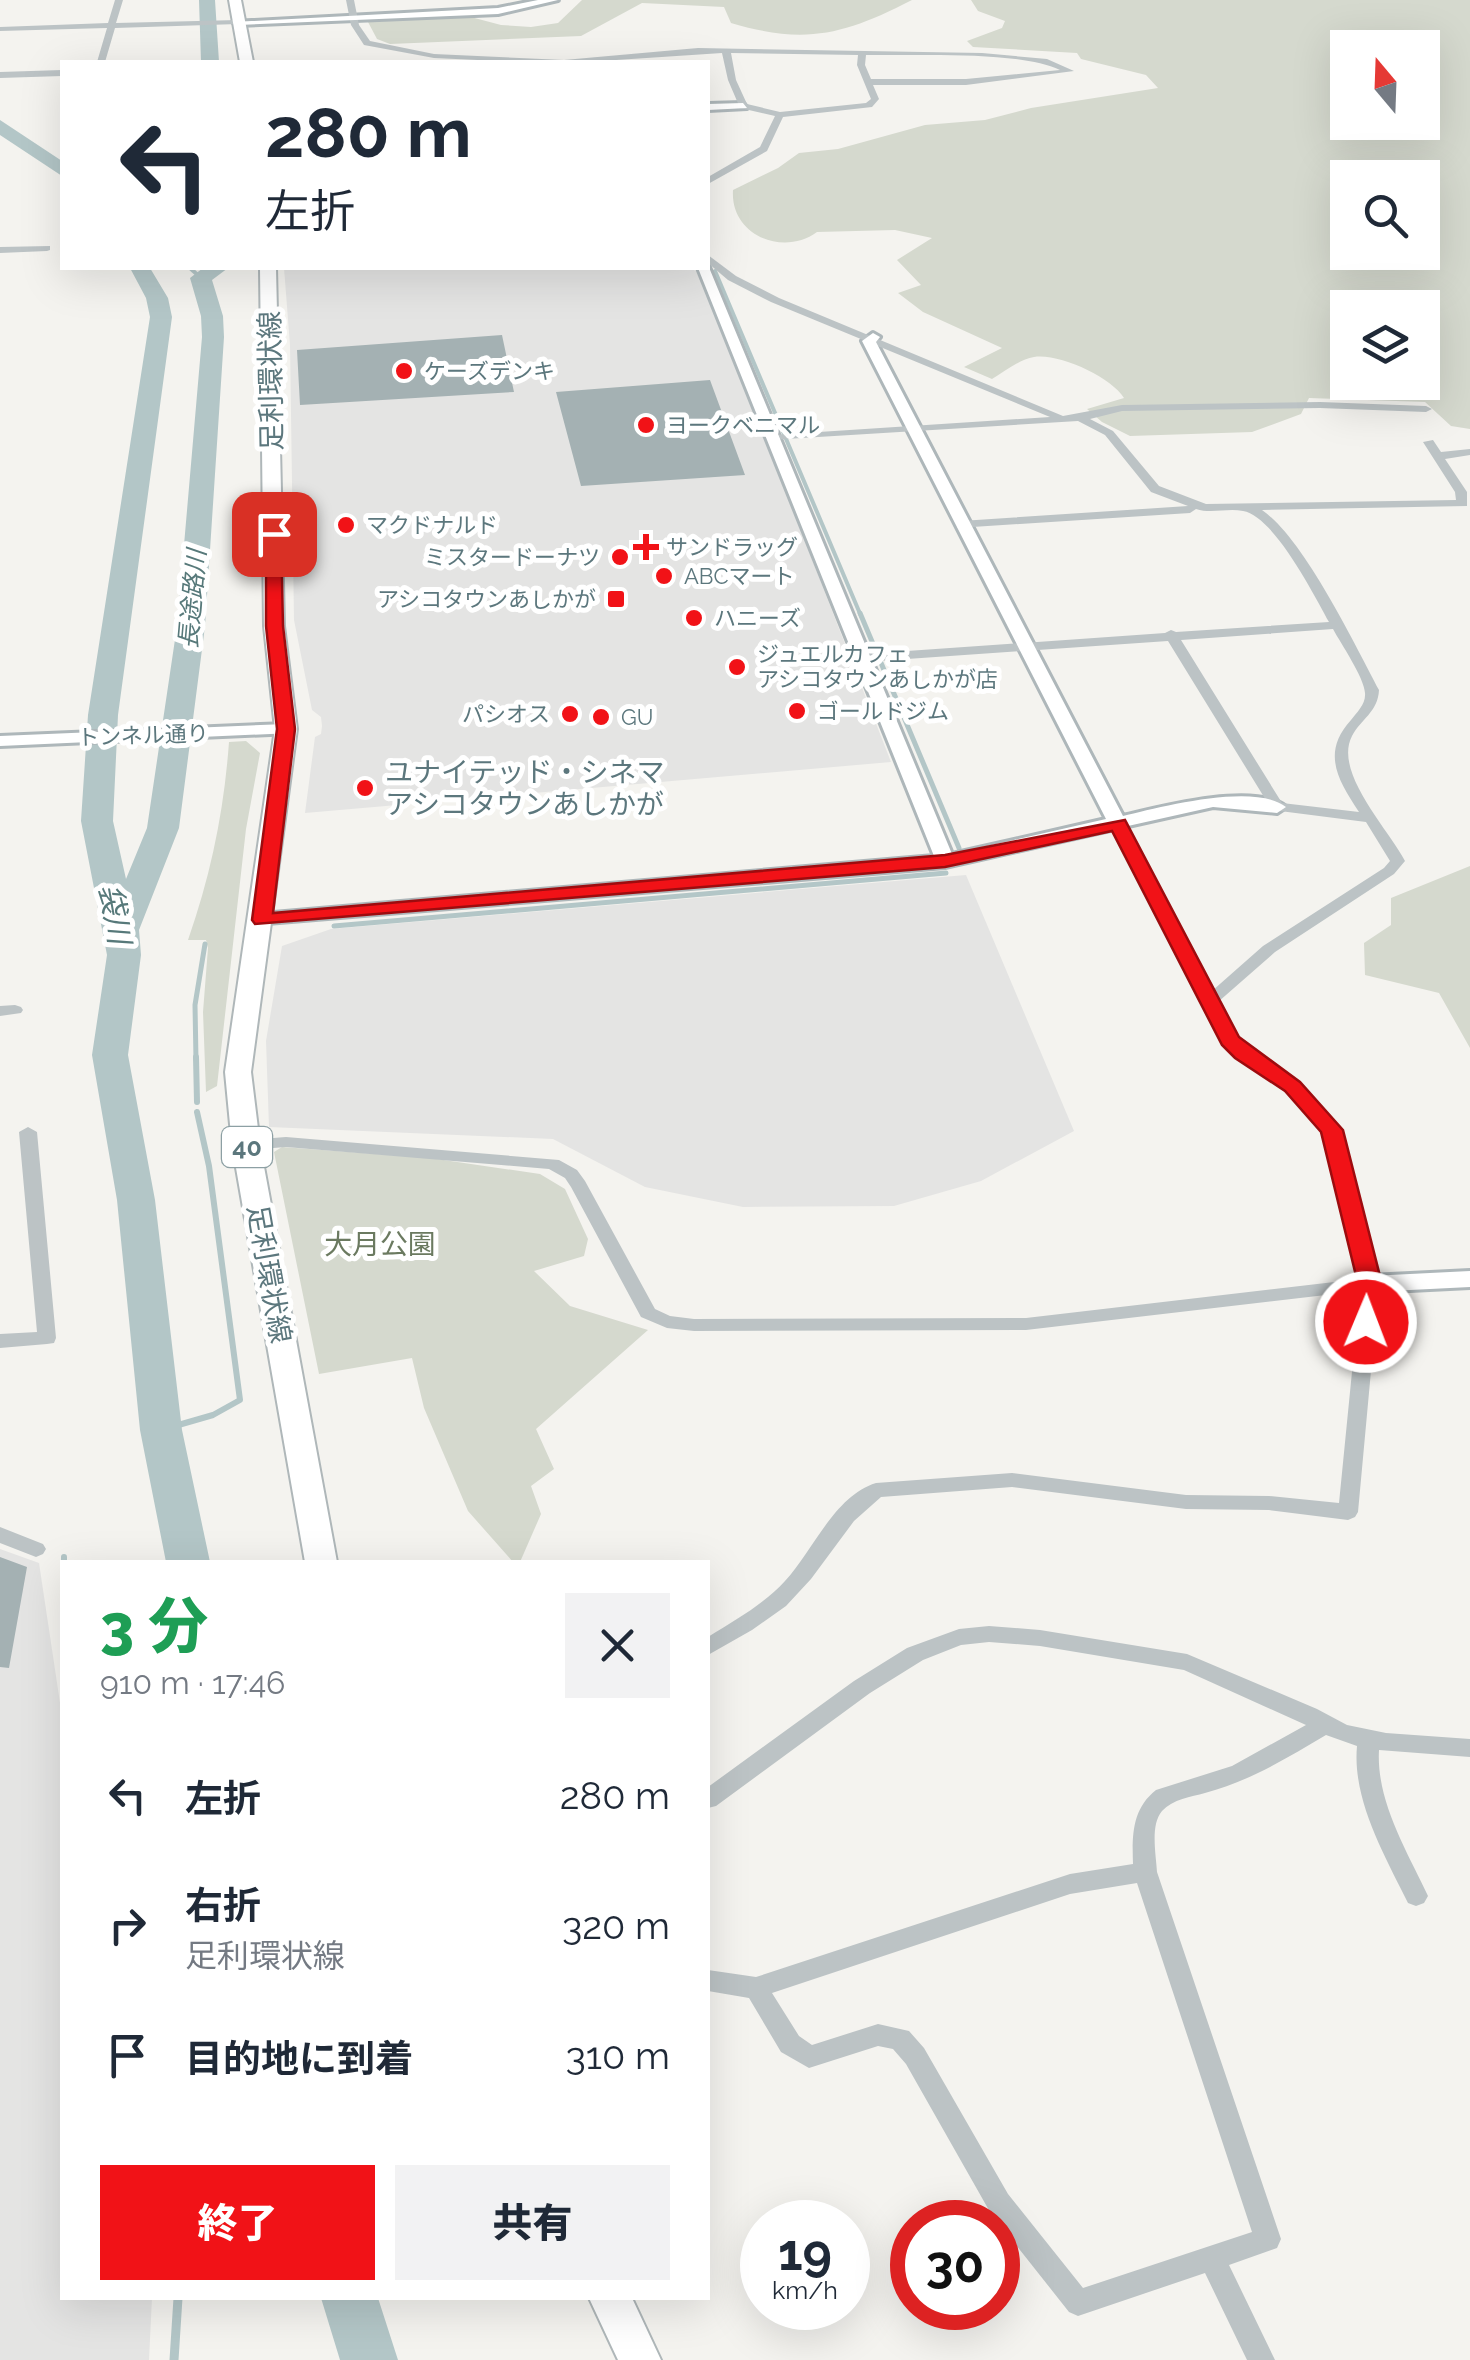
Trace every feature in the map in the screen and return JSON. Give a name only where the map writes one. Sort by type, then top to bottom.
[{"type":"main road","points":[[235,0],[247,60]]},
{"type":"main road","name":"足利環状線","points":[[268,270],[274,626],[286,729],[238,1072],[246,1145],[321,1560]]},
{"type":"main road","points":[[611,2300],[640,2360]]},
{"type":"street","points":[[102,60],[120,0]]},
{"type":"street","points":[[350,0],[353,18],[367,43],[365,60]]},
{"type":"street","points":[[0,28],[498,11],[552,0]]},
{"type":"street","points":[[367,43],[434,56],[486,60]]},
{"type":"street","points":[[726,50],[743,106]]},
{"type":"street","points":[[630,60],[726,50],[862,53],[1039,60],[1070,72],[985,82],[870,82]]},
{"type":"street","points":[[710,107],[743,106],[780,115],[869,105],[875,99],[862,65],[862,53]]},
{"type":"street","points":[[0,75],[60,72]]},
{"type":"street","points":[[710,177],[764,149],[780,115]]},
{"type":"street","points":[[0,250],[47,248]]},
{"type":"street","points":[[710,260],[732,278],[775,300],[874,337],[1063,418]]},
{"type":"street","points":[[705,270],[945,861]]},
{"type":"street","points":[[710,1646],[780,1599],[839,1523],[858,1502],[876,1490],[1012,1480],[1186,1502],[1268,1503],[1348,1512],[1370,1284],[1332,1130],[1293,1086],[1243,1054],[1208,1002],[868,341],[874,337]]},
{"type":"street","points":[[773,438],[1080,418],[1122,408],[1426,409]]},
{"type":"street","points":[[1080,418],[1109,433],[1166,497],[1204,508]]},
{"type":"street","points":[[961,524],[1204,508],[1464,502],[1465,491],[1429,442]]},
{"type":"street","points":[[1438,456],[1470,452]]},
{"type":"street","points":[[1208,1002],[1268,949],[1392,869],[1398,860],[1342,771],[1339,752],[1344,736],[1368,709],[1373,694],[1317,590],[1266,517],[1250,508]]},
{"type":"street","points":[[864,658],[1334,625]]},
{"type":"street","points":[[1171,634],[1277,807]]},
{"type":"street","name":"トンネル通り","points":[[0,741],[286,729]]},
{"type":"street","points":[[262,920],[945,861],[1213,801],[1370,818]]},
{"type":"street","points":[[0,1341],[47,1338],[28,1132]]},
{"type":"street","points":[[246,1145],[286,1142],[553,1164],[571,1174],[579,1185],[648,1313],[666,1322],[694,1326],[1026,1324],[1370,1284],[1470,1279]]},
{"type":"street","points":[[0,1535],[36,1549]]},
{"type":"street","points":[[710,1798],[862,1687],[915,1654],[960,1637],[990,1634],[1040,1638],[1186,1662],[1294,1707],[1323,1726],[1409,1745],[1470,1748]]},
{"type":"street","points":[[756,1988],[790,2044],[809,2057],[878,2036],[900,2039],[914,2056],[999,2203],[1078,2303],[1268,2239],[1145,1872],[1141,1841],[1148,1810],[1163,1794],[1238,1773],[1323,1726]]},
{"type":"street","points":[[1369,1738],[1364,1760],[1382,1816],[1416,1896]]},
{"type":"street","points":[[710,1980],[756,1988],[1070,1884],[1145,1872]]},
{"type":"street","points":[[1212,2256],[1261,2360]]},
{"type":"shaded area","name":"アシコタウンあしかが","points":[[284,270],[696,271],[718,318],[891,762],[305,813],[315,737],[321,734],[322,726],[321,717],[312,710],[294,620],[290,345]]},
{"type":"shaded area","points":[[966,875],[1074,1131],[981,1181],[894,1206],[743,1207],[645,1187],[553,1139],[269,1127],[266,1041],[282,946],[331,929]]},
{"type":"shaded area","points":[[0,1549],[39,1563],[60,1703],[60,2300],[152,2300],[149,2360],[0,2360]]},
{"type":"green space","points":[[582,0],[912,0],[844,28],[803,35],[731,23],[724,7],[642,3],[581,36],[390,44],[377,39],[368,22],[467,16],[501,25],[531,27],[558,23]]},
{"type":"green space","points":[[971,0],[1470,0],[1470,429],[1451,426],[1425,402],[1367,400],[1440,400],[1440,290],[1330,290],[1330,399],[1309,398],[1301,414],[1252,432],[1130,436],[1102,422],[1087,409],[1124,398],[1108,382],[1084,368],[1034,357],[992,379],[964,367],[1002,348],[923,312],[898,293],[921,285],[897,260],[932,238],[895,230],[817,232],[804,239],[775,242],[749,230],[740,219],[733,190],[799,153],[838,149],[925,125],[985,120],[1031,108],[1158,88],[1146,75],[1081,59],[1077,53],[973,47],[967,41],[1002,28],[1005,21],[978,11]]},
{"type":"green space","points":[[246,741],[260,753],[246,829],[217,1086],[206,1092],[203,1012],[208,948],[206,940],[188,940],[215,842],[229,742]]},
{"type":"green space","points":[[1470,866],[1470,1048],[1439,993],[1365,975],[1364,943],[1391,925],[1391,898]]},
{"type":"green space","name":"大月公園","points":[[282,1147],[430,1158],[540,1174],[565,1189],[588,1239],[584,1256],[534,1271],[570,1306],[648,1330],[536,1429],[554,1469],[531,1486],[541,1514],[521,1560],[511,1560],[468,1511],[424,1408],[412,1358],[319,1374],[274,1152]]},
{"type":"building","name":"ケーズデンキ","points":[[502,335],[514,392],[300,405],[297,350]]},
{"type":"building","name":"ヨークベニマル","points":[[710,380],[745,475],[581,486],[556,392]]},
{"type":"building","points":[[0,1557],[27,1567],[9,1668],[0,1667]]},
{"type":"waterway","name":"長途路川","points":[[207,0],[210,60]]},
{"type":"waterway","name":"袋川","points":[[0,126],[60,169]]},
{"type":"waterway","name":"袋川","points":[[122,930],[97,821],[103,715],[161,317],[157,298],[141,270]]},
{"type":"waterway","points":[[192,270],[201,278]]},
{"type":"waterway","name":"長途路川","points":[[122,930],[163,828],[191,626],[213,337],[212,316],[201,278],[214,270]]},
{"type":"waterway","points":[[715,271],[861,616]]},
{"type":"waterway","points":[[860,613],[959,848]]},
{"type":"waterway","points":[[334,926],[946,873]]},
{"type":"waterway","name":"袋川","points":[[122,930],[124,955],[110,1055],[136,1200],[161,1430],[188,1560]]},
{"type":"waterway","points":[[196,1060],[195,1005],[205,944]]},
{"type":"waterway","points":[[196,1057],[197,1102]]},
{"type":"waterway","points":[[161,1430],[213,1415],[240,1400],[209,1166],[197,1112]]},
{"type":"waterway","points":[[174,2360],[178,2300]]},
{"type":"waterway","name":"袋川","points":[[351,2300],[369,2360]]},
{"type":"place","name":"ケーズデンキ","points":[[404,371]]},
{"type":"place","name":"ヨークベニマル","points":[[646,425]]},
{"type":"place","name":"マクドナルド","points":[[346,525]]},
{"type":"place","name":"サンドラッグ","points":[[646,547]]},
{"type":"place","name":"ミスタードーナツ","points":[[620,557]]},
{"type":"place","name":"ABCマート","points":[[664,576]]},
{"type":"place","name":"アシコタウンあしかが","points":[[616,599]]},
{"type":"place","name":"ハニーズ","points":[[694,618]]},
{"type":"place","name":"ジュエルカフェ アシコタウンあしかが店","points":[[737,667]]},
{"type":"place","name":"ゴールドジム","points":[[797,711]]},
{"type":"place","name":"パシオス","points":[[570,714]]},
{"type":"place","name":"GU","points":[[601,717]]},
{"type":"place","name":"ユナイテッド・シネマ アシコタウンあしかが","points":[[365,788]]},
{"type":"route","points":[[274,534],[274,626],[286,729],[262,920],[945,861],[1118,824],[1230,1040],[1243,1054],[1293,1086],[1332,1130],[1370,1284],[1366,1322]]}]
